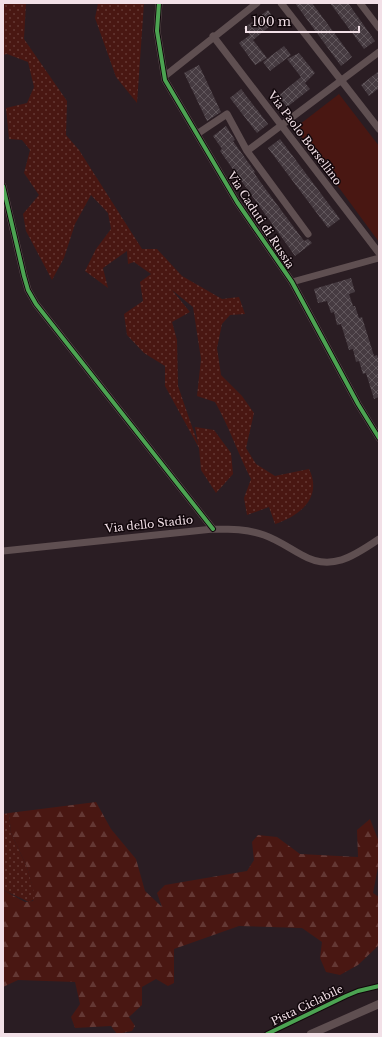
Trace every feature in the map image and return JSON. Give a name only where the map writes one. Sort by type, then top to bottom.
[{"type":"street","name":"Via Caduti di Russia","points":[[159,3],[157,31],[165,80],[237,202],[292,282],[358,404],[379,438]]},
{"type":"street","points":[[165,76],[257,3]]},
{"type":"street","points":[[281,3],[379,129]]},
{"type":"street","points":[[360,3],[379,28]]},
{"type":"street","name":"Via Paolo Borsellino","points":[[214,36],[379,253]]},
{"type":"street","points":[[247,151],[379,52]]},
{"type":"street","points":[[197,134],[227,114],[247,151],[308,234]]},
{"type":"street","points":[[3,186],[24,276],[28,290],[36,304],[213,529]]},
{"type":"street","points":[[292,282],[379,258]]},
{"type":"street","name":"Via dello Stadio","points":[[3,551],[213,529],[245,530],[278,540],[314,561],[332,564],[344,560],[379,539]]},
{"type":"street","points":[[311,1034],[379,1004]]},
{"type":"green space","points":[[3,3],[26,3],[24,39],[67,101],[66,135],[79,150],[142,249],[157,249],[182,276],[222,299],[239,297],[245,314],[230,315],[222,324],[217,348],[221,375],[242,396],[254,413],[246,448],[256,464],[275,476],[309,469],[313,479],[311,497],[307,504],[293,516],[275,524],[269,507],[247,515],[244,498],[251,479],[215,402],[197,396],[201,359],[193,307],[172,290],[190,312],[172,322],[177,340],[178,386],[198,444],[195,427],[214,430],[231,453],[233,474],[216,493],[201,470],[199,448],[165,386],[165,366],[144,353],[127,335],[124,314],[143,301],[140,282],[151,274],[134,262],[128,264],[127,251],[103,268],[108,288],[85,271],[96,249],[111,229],[108,213],[91,195],[75,224],[64,258],[52,280],[26,231],[23,214],[39,195],[24,173],[30,150],[22,140],[9,139],[6,108],[27,103],[34,87],[28,62],[7,54],[3,55]]},
{"type":"green space","points":[[98,3],[144,3],[137,103],[116,77],[95,18]]},
{"type":"green space","points":[[339,94],[379,146],[379,242],[295,128]]},
{"type":"green space","points":[[96,802],[111,829],[136,859],[145,891],[162,907],[157,893],[165,885],[247,871],[254,860],[252,842],[258,835],[277,837],[300,854],[358,857],[357,830],[370,819],[379,842],[379,862],[373,893],[379,897],[379,945],[358,965],[340,975],[326,972],[320,958],[322,942],[302,928],[239,926],[174,949],[174,983],[168,986],[156,979],[142,987],[142,1005],[129,1017],[135,1026],[132,1031],[117,1034],[111,1026],[75,1028],[71,1017],[80,1004],[75,982],[18,980],[3,987],[3,890],[25,902],[33,901],[35,896],[27,867],[11,833],[9,813]]},
{"type":"green space","points":[[9,813],[11,833],[27,867],[35,894],[35,899],[29,902],[3,890],[3,814]]},
{"type":"building","points":[[295,3],[312,3],[352,57],[341,66]]},
{"type":"building","points":[[330,3],[348,3],[375,41],[364,49]]},
{"type":"building","points":[[268,10],[276,21],[253,40],[267,58],[255,65],[239,43],[250,35],[244,28]]},
{"type":"building","points":[[284,46],[291,55],[270,71],[263,62]]},
{"type":"building","points":[[299,53],[315,73],[305,83],[310,89],[287,107],[278,96],[301,77],[287,59]]},
{"type":"building","points":[[199,65],[221,112],[207,121],[184,73]]},
{"type":"building","points":[[379,71],[379,88],[369,96],[361,85]]},
{"type":"building","points":[[241,89],[268,124],[257,133],[230,98]]},
{"type":"building","points":[[226,126],[235,140],[233,141],[264,187],[304,241],[308,239],[312,243],[295,256],[220,151],[222,149],[213,136]]},
{"type":"building","points":[[280,139],[340,219],[328,228],[268,148]]},
{"type":"building","points":[[351,278],[355,292],[349,294],[353,306],[355,306],[359,318],[362,317],[374,356],[377,355],[379,362],[379,397],[374,399],[366,373],[363,374],[359,361],[356,362],[353,349],[349,350],[341,324],[337,325],[334,312],[331,313],[327,301],[318,303],[314,289]]},
{"type":"cycle path","points":[[159,3],[157,31],[165,80],[237,202],[292,282],[358,404],[379,438]]},
{"type":"cycle path","points":[[3,186],[24,276],[28,290],[36,304],[213,529]]},
{"type":"cycle path","name":"Pista Ciclabile","points":[[267,1034],[346,996],[358,991],[379,986]]}]
